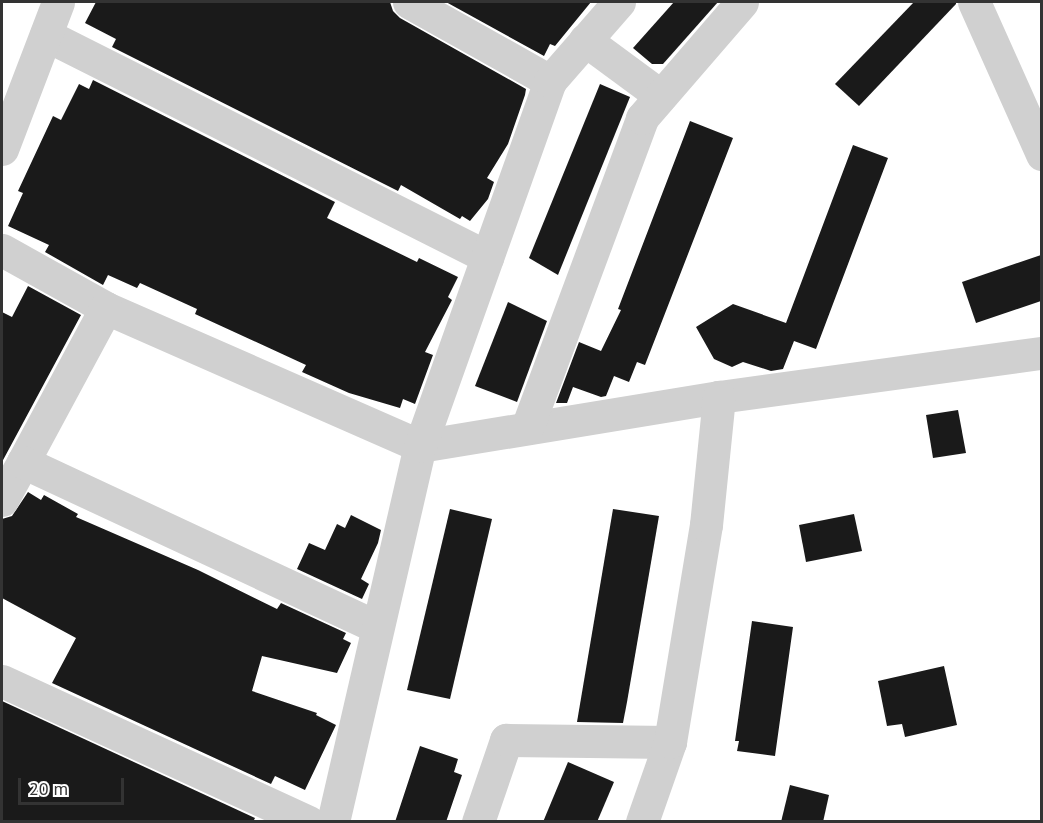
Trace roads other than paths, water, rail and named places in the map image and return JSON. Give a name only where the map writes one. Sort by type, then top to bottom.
[{"type":"street","points":[[2,149],[58,2]]},
{"type":"street","points":[[409,2],[550,81]]},
{"type":"street","points":[[333,822],[420,446],[550,81],[619,2]]},
{"type":"street","points":[[527,428],[642,118],[742,2]]},
{"type":"street","points":[[974,2],[1041,154]]},
{"type":"street","points":[[46,35],[487,257]]},
{"type":"street","points":[[585,40],[661,96]]},
{"type":"street","points":[[2,250],[106,308],[420,446],[719,398],[1041,353]]},
{"type":"street","points":[[2,500],[106,308]]},
{"type":"street","points":[[642,822],[670,742],[706,525],[719,398]]},
{"type":"street","points":[[23,462],[377,627]]},
{"type":"street","points":[[2,681],[309,822]]},
{"type":"street","points":[[478,822],[506,740],[670,742]]}]
